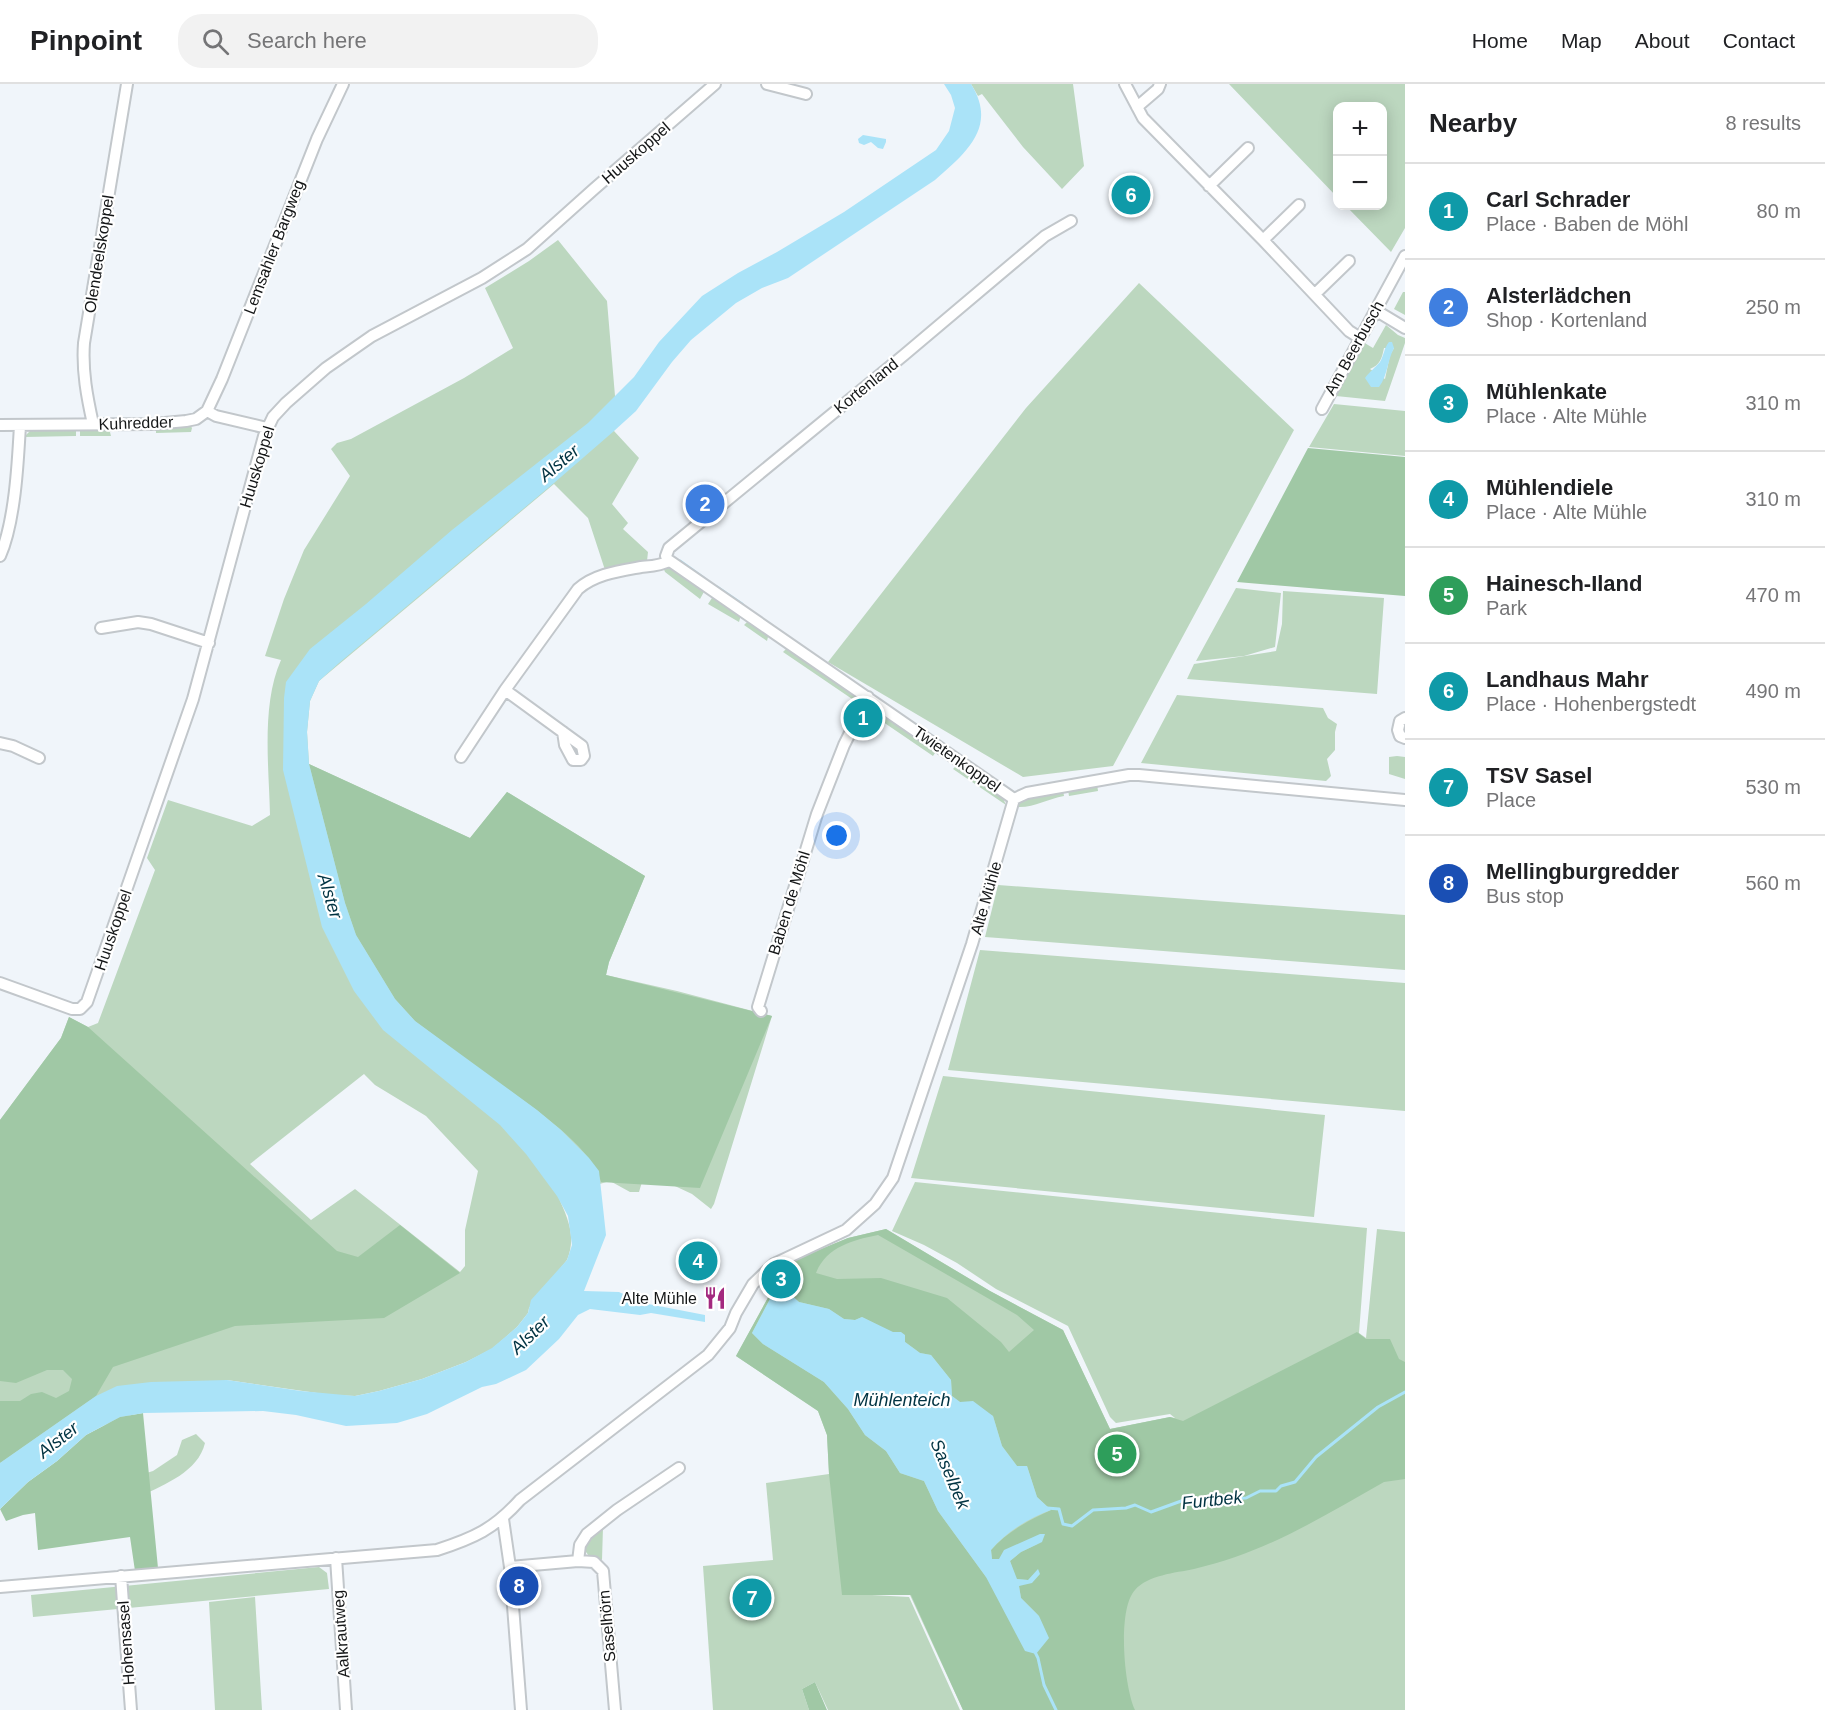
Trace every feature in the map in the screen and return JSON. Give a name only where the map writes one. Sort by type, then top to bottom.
[{"type":"street","name":"Olendeelskoppel","points":[[93,424],[82,362],[127,84]]},
{"type":"street","name":"Lemsahler Bargweg","points":[[207,411],[238,340],[317,139],[343,84]]},
{"type":"street","name":"Huuskoppel","points":[[0,983],[72,1010],[80,1009],[87,1002],[184,726],[209,643],[267,428],[286,403],[346,353],[372,336],[482,279],[527,249],[716,84]]},
{"type":"street","points":[[767,84],[806,94]]},
{"type":"street","points":[[1125,84],[1143,118],[1315,294],[1349,332],[1360,338]]},
{"type":"street","points":[[1137,107],[1158,89],[1160,84]]},
{"type":"street","points":[[1209,186],[1248,148]]},
{"type":"street","points":[[1263,240],[1299,205]]},
{"type":"street","name":"Kortenland","points":[[667,558],[669,548],[1037,243],[1071,221]]},
{"type":"street","name":"Am Beerbusch","points":[[1322,409],[1405,256]]},
{"type":"street","points":[[1315,294],[1349,261]]},
{"type":"street","points":[[1375,310],[1405,328]]},
{"type":"street","name":"Kuhredder","points":[[0,425],[154,424],[186,421],[207,411]]},
{"type":"street","points":[[207,411],[216,416],[267,428]]},
{"type":"street","points":[[0,556],[8,531],[20,425]]},
{"type":"street","points":[[461,758],[505,690],[578,589],[587,581],[599,576],[658,565],[667,558]]},
{"type":"street","name":"Twietenkoppel","points":[[667,558],[1014,799],[1027,793],[1139,775],[1405,800]]},
{"type":"street","points":[[101,628],[138,622],[209,643]]},
{"type":"street","points":[[505,690],[563,732]]},
{"type":"street","name":"Baben de Möhl","points":[[760,1011],[758,1006],[817,814],[844,745],[868,697]]},
{"type":"street","points":[[1405,718],[1400,721],[1398,730],[1400,736],[1405,738]]},
{"type":"street","points":[[0,743],[13,746],[39,758]]},
{"type":"street","name":"Alte Mühle","points":[[0,1587],[437,1550],[468,1540],[503,1519],[520,1500],[708,1355],[730,1328],[750,1287],[774,1264],[846,1230],[875,1204],[885,1191],[893,1178],[912,1127],[965,966],[1014,799]]},
{"type":"street","points":[[578,1561],[580,1545],[587,1534],[617,1510],[679,1468]]},
{"type":"street","points":[[503,1519],[510,1567],[521,1710]]},
{"type":"street","name":"Aalkrautweg","points":[[336,1558],[346,1710]]},
{"type":"street","name":"Saselhörn","points":[[510,1567],[578,1561],[594,1562],[603,1571],[615,1710]]},
{"type":"street","name":"Hohensasel","points":[[121,1576],[131,1710]]},
{"type":"green space","points":[[971,84],[1073,84],[1084,166],[1062,189],[1023,147],[982,94],[978,96]]},
{"type":"green space","points":[[1229,84],[1405,84],[1405,228],[1391,252],[1350,210],[1387,210],[1387,102],[1333,102],[1333,193]]},
{"type":"green space","points":[[558,240],[607,301],[615,396],[614,431],[639,458],[612,504],[628,523],[623,529],[648,552],[647,561],[605,570],[588,518],[554,484],[319,681],[310,701],[307,732],[309,764],[470,838],[507,792],[645,876],[609,962],[606,975],[772,1016],[714,1204],[711,1209],[692,1194],[662,1180],[642,1182],[639,1192],[630,1192],[610,1181],[558,1196],[570,1227],[570,1251],[567,1260],[529,1308],[528,1313],[517,1327],[492,1349],[422,1379],[355,1396],[331,1395],[227,1380],[0,1463],[0,1120],[61,1038],[69,1017],[88,1027],[98,1023],[155,870],[147,858],[168,800],[252,826],[270,815],[268,716],[281,660],[265,656],[284,599],[304,550],[350,476],[331,449],[337,443],[351,439],[464,378],[513,348],[485,288]],"holes":[[[364,1074],[375,1085],[426,1116],[478,1171],[465,1230],[465,1266],[460,1272],[355,1189],[311,1220],[250,1164]]]},
{"type":"green space","points":[[1139,283],[1294,430],[1113,766],[1023,777],[828,662],[1026,408]]},
{"type":"green space","points":[[1405,292],[1405,315],[1394,309]]},
{"type":"green space","points":[[1386,325],[1405,338],[1385,401],[1336,396],[1363,342],[1373,348]],"holes":[[[1384,348],[1394,348],[1390,355],[1385,379],[1370,369],[1380,361]]]},
{"type":"green space","points":[[1334,404],[1405,411],[1405,456],[1309,447]]},
{"type":"green space","points":[[190,425],[191,432],[156,433],[156,427]]},
{"type":"green space","points":[[76,428],[76,436],[24,437],[32,429]]},
{"type":"green space","points":[[80,428],[109,428],[111,436],[80,436]]},
{"type":"green space","points":[[1308,448],[1405,457],[1405,596],[1237,582]]},
{"type":"green space","points":[[668,566],[705,590],[700,599],[665,572],[663,567]]},
{"type":"green space","points":[[1236,588],[1281,593],[1275,647],[1244,656],[1196,661]]},
{"type":"green space","points":[[1283,591],[1384,598],[1377,694],[1187,679],[1194,664],[1276,651],[1282,624]]},
{"type":"green space","points":[[715,597],[741,615],[739,622],[708,604]]},
{"type":"green space","points":[[749,620],[769,633],[767,641],[744,625]]},
{"type":"green space","points":[[787,648],[858,697],[858,703],[783,652]]},
{"type":"green space","points":[[1177,695],[1323,708],[1328,718],[1337,724],[1335,750],[1327,759],[1331,776],[1326,781],[1141,763]]},
{"type":"green space","points":[[876,709],[937,750],[933,756],[867,711]]},
{"type":"green space","points":[[1389,757],[1405,757],[1405,779],[1389,774]]},
{"type":"green space","points":[[309,764],[470,838],[507,792],[645,876],[609,962],[606,975],[772,1016],[700,1188],[601,1182],[595,1167],[584,1152],[552,1122],[415,1021],[395,999],[356,935],[345,903]]},
{"type":"green space","points":[[957,765],[1002,796],[1006,805],[953,769]]},
{"type":"green space","points":[[1097,784],[1098,791],[1069,796],[1068,790]]},
{"type":"green space","points":[[1063,790],[1064,796],[1017,807],[1032,796]]},
{"type":"green space","points":[[998,885],[1405,915],[1405,970],[985,937]]},
{"type":"green space","points":[[980,950],[1405,983],[1405,1111],[948,1070]]},
{"type":"green space","points":[[69,1017],[88,1027],[337,1251],[358,1257],[400,1225],[460,1273],[384,1318],[235,1326],[113,1367],[96,1396],[0,1463],[0,1401],[20,1401],[31,1394],[42,1392],[56,1398],[69,1391],[72,1379],[63,1370],[47,1370],[16,1383],[0,1381],[0,1120],[61,1038]]},
{"type":"green space","points":[[943,1076],[1325,1115],[1314,1217],[911,1178]]},
{"type":"green space","points":[[915,1182],[1367,1228],[1359,1333],[1366,1338],[1377,1229],[1405,1232],[1405,1710],[963,1710],[910,1595],[872,1595],[909,1597],[960,1710],[828,1710],[815,1682],[802,1689],[809,1710],[713,1710],[703,1566],[773,1560],[766,1483],[829,1474],[827,1435],[818,1411],[736,1356],[770,1294],[781,1292],[801,1282],[792,1261],[848,1238],[886,1229],[990,1291],[1063,1330],[1110,1429],[1170,1417],[1175,1418],[1170,1414],[1116,1423],[1110,1417],[1068,1326],[996,1289],[957,1263],[924,1245],[892,1231]]},
{"type":"green space","points":[[886,1229],[990,1291],[1063,1330],[1110,1429],[1170,1417],[1183,1421],[1357,1332],[1366,1339],[1390,1339],[1399,1359],[1405,1362],[1405,1479],[1384,1482],[1292,1533],[1245,1553],[1194,1569],[1162,1575],[1140,1585],[1129,1600],[1124,1630],[1125,1667],[1135,1710],[963,1710],[911,1595],[842,1595],[827,1435],[818,1411],[736,1356],[770,1294],[781,1292],[801,1282],[792,1261],[848,1238]],"holes":[[[878,1235],[1017,1315],[1034,1330],[1009,1352],[1001,1342],[947,1298],[881,1278],[837,1279],[816,1273],[826,1257],[841,1246]],[[790,1294],[799,1302],[829,1309],[844,1319],[855,1320],[862,1317],[893,1333],[920,1353],[931,1355],[951,1380],[952,1396],[960,1402],[993,1416],[1002,1446],[1017,1466],[1027,1466],[1037,1497],[1051,1510],[1019,1527],[991,1550],[992,1559],[999,1559],[1042,1542],[1021,1552],[1010,1561],[1016,1579],[1028,1580],[1019,1586],[1021,1598],[1039,1616],[986,1577],[938,1511],[924,1481],[900,1473],[886,1451],[865,1435],[848,1409],[824,1382],[763,1344],[752,1333],[771,1297]]]},
{"type":"green space","points":[[143,1413],[158,1568],[135,1571],[130,1537],[38,1550],[35,1513],[6,1521],[0,1509],[28,1482],[57,1461],[86,1435],[120,1417]]},
{"type":"green space","points":[[196,1434],[205,1443],[195,1462],[170,1482],[141,1496],[130,1478],[153,1471],[177,1455],[182,1440]]},
{"type":"green space","points":[[603,1527],[602,1560],[589,1556],[583,1548],[589,1537]]},
{"type":"green space","points":[[319,1567],[327,1573],[329,1589],[33,1617],[31,1595]]},
{"type":"green space","points":[[255,1597],[262,1710],[215,1710],[209,1602]]},
{"type":"green space","points":[[815,1682],[827,1710],[809,1710],[802,1689]]},
{"type":"water","name":"Alster","points":[[944,84],[971,84],[981,113],[980,126],[975,138],[957,160],[935,180],[788,278],[762,288],[736,303],[691,340],[636,411],[554,483],[339,663],[319,681],[310,701],[307,732],[309,764],[345,903],[356,935],[395,999],[415,1021],[561,1130],[599,1171],[606,1235],[584,1291],[619,1292],[643,1303],[705,1315],[705,1322],[651,1313],[640,1315],[590,1309],[578,1315],[559,1339],[526,1370],[496,1384],[482,1387],[427,1414],[397,1423],[346,1426],[296,1415],[263,1411],[144,1413],[120,1417],[86,1435],[57,1461],[28,1482],[0,1509],[0,1463],[96,1396],[117,1386],[151,1382],[227,1380],[355,1396],[422,1379],[466,1362],[492,1348],[517,1327],[528,1313],[531,1300],[567,1260],[572,1245],[568,1216],[557,1196],[526,1154],[500,1125],[383,1030],[354,991],[322,927],[283,770],[286,682],[310,649],[452,530],[588,423],[634,377],[659,342],[702,296],[844,212],[936,150],[949,131],[955,108]]},
{"type":"water","points":[[863,135],[886,139],[883,149],[871,142],[864,145],[859,143],[858,139]]},
{"type":"water","points":[[1389,342],[1392,342],[1394,348],[1384,378],[1379,387],[1371,387],[1365,378],[1380,362]]},
{"type":"water","name":"Mühlenteich","points":[[790,1294],[799,1302],[829,1309],[844,1319],[855,1320],[862,1317],[893,1332],[901,1332],[905,1335],[905,1342],[920,1353],[931,1355],[951,1380],[952,1396],[960,1402],[973,1401],[993,1416],[1002,1446],[1017,1466],[1027,1466],[1037,1497],[1051,1510],[1018,1526],[991,1550],[992,1559],[999,1559],[1004,1550],[1040,1534],[1045,1534],[1042,1542],[1021,1552],[1010,1561],[1017,1579],[1028,1580],[1038,1569],[1040,1574],[1032,1583],[1019,1586],[1021,1598],[1039,1616],[1049,1638],[1036,1654],[1025,1651],[986,1577],[938,1511],[924,1481],[900,1473],[886,1451],[865,1435],[848,1409],[824,1382],[763,1344],[752,1333],[771,1297]]},
{"type":"waterway","points":[[680,561],[705,579]]},
{"type":"waterway","points":[[717,587],[742,604]]},
{"type":"waterway","name":"Furtbek","points":[[1047,1508],[1059,1509],[1063,1524],[1072,1526],[1093,1510],[1126,1508],[1135,1505],[1151,1512],[1184,1500],[1246,1498],[1260,1491],[1276,1491],[1281,1486],[1295,1482],[1316,1457],[1378,1407],[1405,1392]]},
{"type":"waterway","name":"Saselbek","points":[[1034,1650],[1044,1685],[1056,1710]]},
{"type":"place","name":"Landhaus Mahr","points":[[1131,195]]},
{"type":"place","name":"Alsterlädchen","points":[[705,504]]},
{"type":"place","name":"Carl Schrader","points":[[863,718]]},
{"type":"place","name":"Mühlendiele","points":[[698,1261]]},
{"type":"place","name":"Mühlenkate","points":[[781,1279]]},
{"type":"place","name":"Alte Mühle","points":[[715,1298]]},
{"type":"place","name":"Hainesch-Iland","points":[[1117,1454]]},
{"type":"place","name":"Mellingburgredder","points":[[519,1586]]},
{"type":"place","name":"TSV Sasel","points":[[752,1598]]}]
